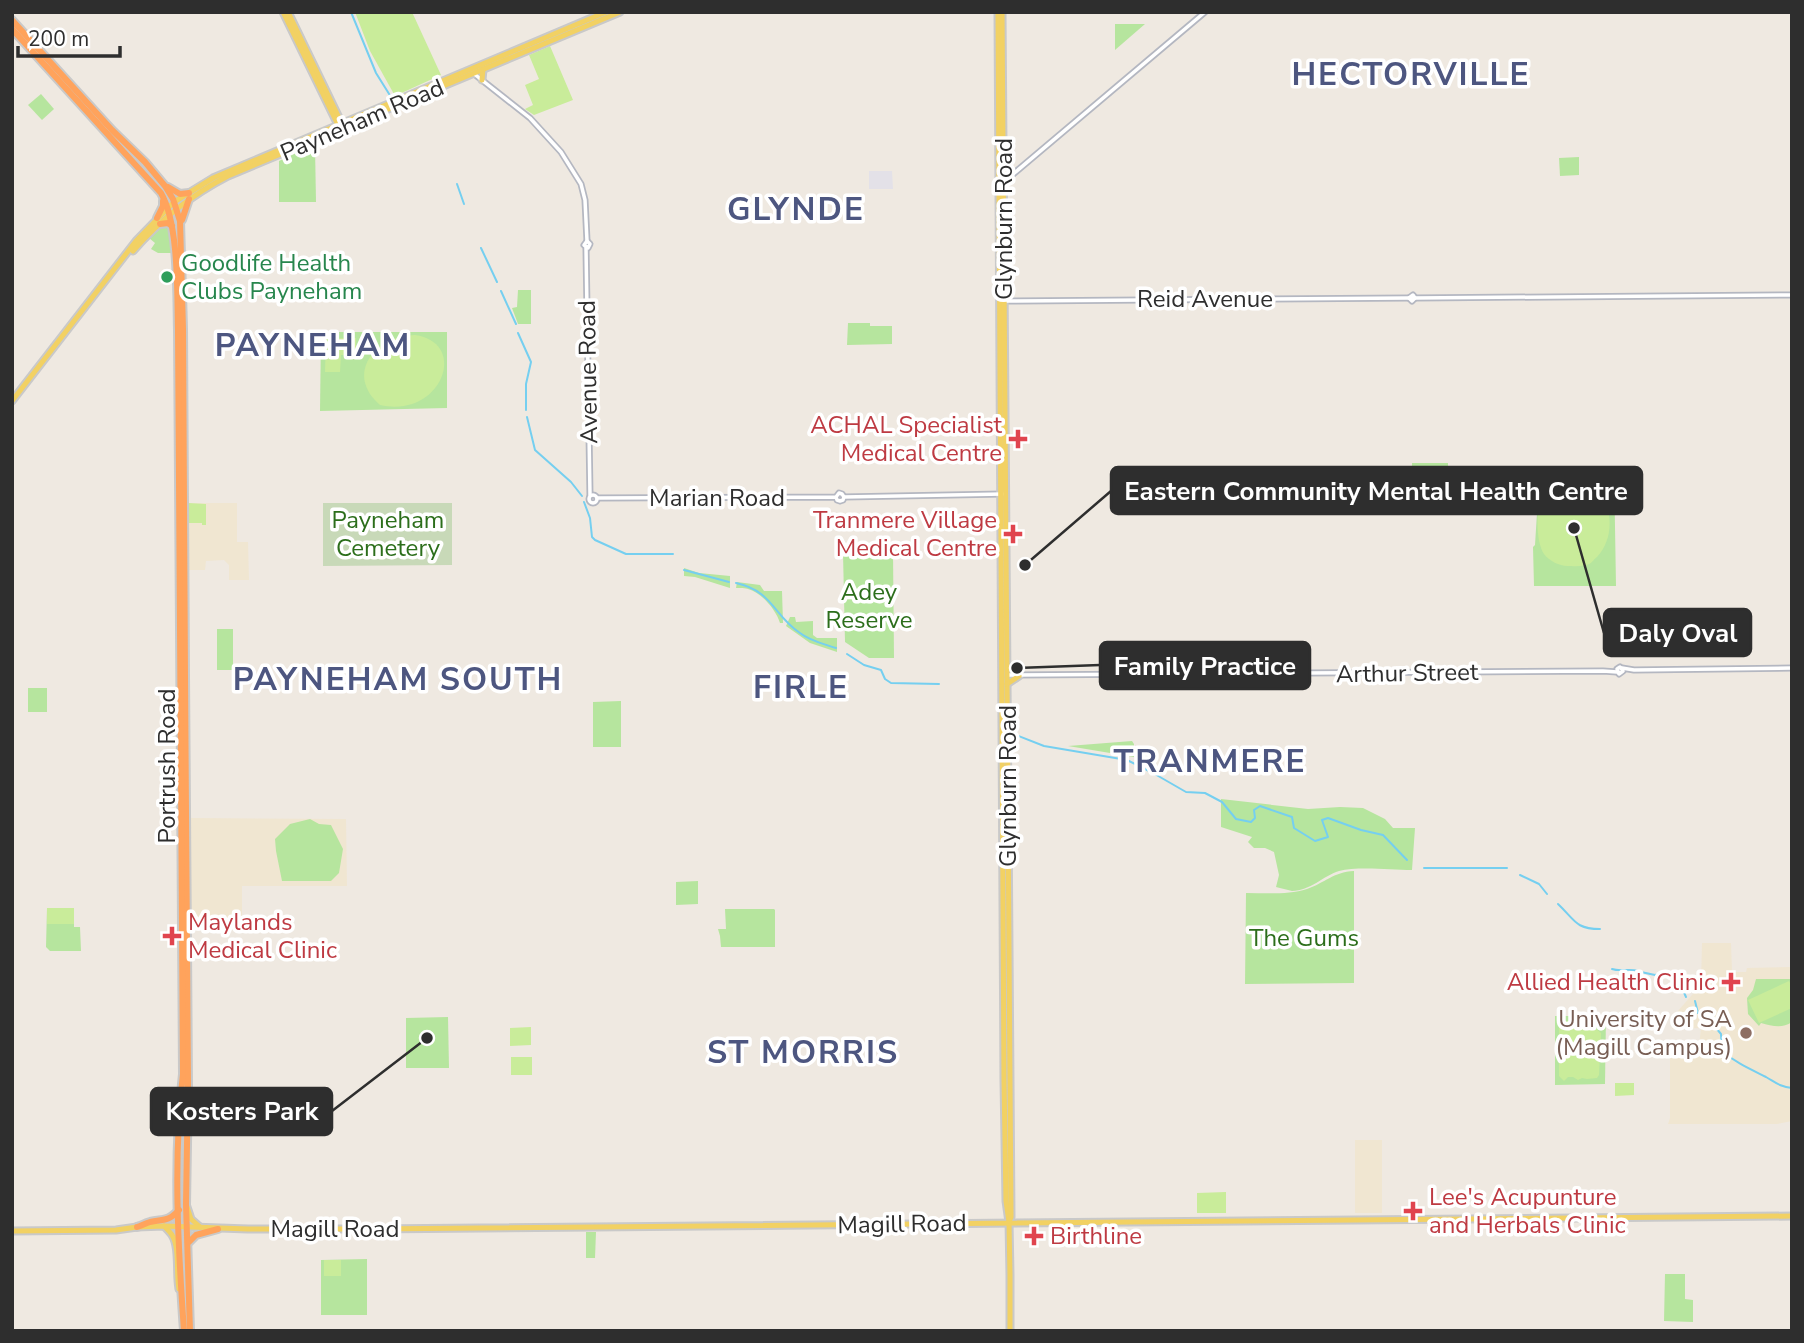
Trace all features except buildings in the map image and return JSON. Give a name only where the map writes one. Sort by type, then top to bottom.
[{"type":"highway","name":"Portrush Road","points":[[12,20],[171,194],[180,226],[188,1085],[187,1207],[183,1227],[184,1331]]},
{"type":"highway","name":"Portrush Road","points":[[15,31],[163,196],[172,226],[178,330],[183,1074],[179,1210],[188,1244],[190,1331]]},
{"type":"highway","points":[[15,31],[27,35],[28,45]]},
{"type":"highway","points":[[94,120],[106,123],[108,134]]},
{"type":"highway","points":[[161,182],[180,194],[189,196],[180,226]]},
{"type":"highway","points":[[163,196],[158,221],[172,226]]},
{"type":"highway","points":[[180,666],[186,676],[180,685]]},
{"type":"highway","points":[[180,1113],[188,1085],[183,1074]]},
{"type":"highway","points":[[137,1227],[149,1222],[163,1221],[179,1210]]},
{"type":"highway","points":[[188,1244],[196,1235],[218,1229]]},
{"type":"main road","points":[[283,12],[336,109],[341,127]]},
{"type":"main road","points":[[288,12],[341,127]]},
{"type":"main road","name":"Payneham Road","points":[[341,127],[606,12]]},
{"type":"main road","name":"Payneham Road","points":[[12,401],[123,260],[158,221],[214,178],[620,12]]},
{"type":"main road","name":"Glynburn Road","points":[[1000,12],[1002,589],[1007,684],[1008,1141]]},
{"type":"main road","points":[[497,58],[507,59]]},
{"type":"main road","points":[[477,70],[482,80]]},
{"type":"main road","points":[[336,109],[345,118],[357,118]]},
{"type":"main road","name":"Glynburn Road","points":[[1003,494],[1007,576],[1005,676],[1010,1331]]},
{"type":"main road","points":[[1002,589],[1007,576]]},
{"type":"main road","points":[[1007,684],[1018,676]]},
{"type":"main road","points":[[187,1207],[194,1222],[203,1228]]},
{"type":"main road","points":[[994,1222],[1009,1211],[1025,1222]]},
{"type":"main road","name":"Magill Road","points":[[12,1231],[116,1230],[164,1226],[218,1229],[392,1229],[1792,1216]]},
{"type":"main road","points":[[164,1226],[175,1243],[177,1279],[182,1299]]},
{"type":"street","points":[[1001,177],[1012,175],[1205,12]]},
{"type":"street","name":"Avenue Road","points":[[482,80],[530,118],[561,152],[581,184],[585,200],[587,241],[590,245],[586,248],[589,498],[595,503],[597,498]]},
{"type":"street","name":"Reid Avenue","points":[[1002,301],[1792,295]]},
{"type":"street","name":"Marian Road","points":[[597,498],[836,497],[841,493],[844,497],[1003,494]]},
{"type":"street","name":"Arthur Street","points":[[1005,676],[1792,668]]},
{"type":"shaded area","points":[[869,171],[892,171],[893,189],[869,189]]},
{"type":"shaded area","points":[[187,503],[237,503],[237,542],[248,542],[249,580],[229,580],[229,565],[224,560],[206,561],[205,570],[188,570]]},
{"type":"shaded area","points":[[189,818],[346,819],[347,886],[242,886],[242,928],[190,928]]},
{"type":"shaded area","name":"University of SA (Magill Campus)","points":[[1702,943],[1731,943],[1732,972],[1746,972],[1747,968],[1792,967],[1792,1121],[1777,1124],[1668,1124],[1672,1053],[1676,1048],[1699,1046],[1701,1028],[1672,1029],[1677,1012],[1701,983]]},
{"type":"shaded area","points":[[1355,1140],[1382,1140],[1382,1213],[1355,1213]]},
{"type":"green space","points":[[355,12],[412,12],[441,75],[395,96],[370,51]]},
{"type":"green space","points":[[1115,24],[1145,24],[1115,50]]},
{"type":"green space","points":[[550,46],[573,100],[534,115],[525,109],[533,105],[525,85],[539,79],[529,55]]},
{"type":"green space","points":[[41,94],[54,109],[42,120],[28,105]]},
{"type":"green space","points":[[313,145],[316,202],[279,202],[279,161]]},
{"type":"green space","points":[[1579,157],[1579,175],[1560,176],[1559,158]]},
{"type":"green space","points":[[164,225],[170,227],[172,253],[158,253],[151,249],[155,243],[149,238]]},
{"type":"green space","points":[[518,290],[531,290],[531,324],[518,324],[512,308],[517,307]]},
{"type":"green space","points":[[848,323],[892,326],[892,344],[847,345]]},
{"type":"green space","points":[[321,332],[447,332],[447,408],[320,411]]},
{"type":"green space","points":[[415,335],[432,341],[441,351],[444,364],[441,378],[432,391],[419,401],[401,406],[380,405],[370,393],[365,381],[365,369],[369,359],[377,349],[388,342]]},
{"type":"green space","points":[[326,338],[356,338],[356,355],[341,355],[340,372],[325,372]]},
{"type":"green space","points":[[1412,463],[1448,463],[1448,511],[1411,512]]},
{"type":"green space","points":[[1523,467],[1614,467],[1616,586],[1534,586],[1533,547],[1538,497],[1523,496]]},
{"type":"green space","points":[[1564,480],[1591,486],[1599,492],[1607,508],[1609,534],[1602,550],[1587,565],[1567,566],[1555,563],[1544,554],[1539,542],[1540,502],[1552,487]]},
{"type":"green space","points":[[188,503],[206,504],[206,525],[188,523]]},
{"type":"green space","name":"Payneham Cemetery","points":[[323,503],[452,503],[452,565],[323,566]]},
{"type":"green space","name":"Adey Reserve","points":[[893,552],[894,658],[869,658],[845,642],[843,553]]},
{"type":"green space","points":[[684,568],[699,573],[730,576],[730,588],[684,576]]},
{"type":"green space","points":[[737,582],[760,585],[764,591],[782,591],[783,623],[780,623],[763,598],[753,591],[736,588]]},
{"type":"green space","points":[[790,617],[795,617],[796,622],[813,621],[813,635],[817,638],[837,638],[837,652],[810,643],[786,626]]},
{"type":"green space","points":[[217,629],[233,629],[233,670],[217,670]]},
{"type":"green space","points":[[28,688],[47,688],[47,712],[28,712]]},
{"type":"green space","points":[[621,701],[621,747],[593,747],[593,702]]},
{"type":"green space","points":[[1132,741],[1134,757],[1068,746]]},
{"type":"green space","points":[[1221,799],[1308,809],[1363,808],[1385,819],[1393,828],[1415,828],[1412,870],[1365,868],[1339,871],[1299,890],[1276,887],[1279,875],[1274,852],[1265,848],[1254,848],[1248,842],[1252,837],[1221,827]]},
{"type":"green space","points":[[310,819],[319,824],[331,825],[343,849],[339,873],[331,881],[282,881],[275,839],[290,824]]},
{"type":"green space","name":"The Gums","points":[[1354,871],[1354,983],[1245,984],[1246,893],[1300,891],[1340,873]]},
{"type":"green space","points":[[698,881],[698,904],[676,905],[676,882]]},
{"type":"green space","points":[[47,908],[74,908],[74,927],[80,927],[81,951],[50,951],[46,947]]},
{"type":"green space","points":[[47,908],[74,908],[74,924],[47,924]]},
{"type":"green space","points":[[725,909],[774,909],[775,947],[721,947],[718,929],[726,929]]},
{"type":"green space","points":[[1756,979],[1792,979],[1792,1022],[1781,1026],[1761,1023],[1759,1026],[1748,1014],[1747,998]]},
{"type":"green space","points":[[1789,981],[1792,987],[1792,1008],[1759,1023],[1748,1000]]},
{"type":"green space","points":[[1555,1016],[1606,1016],[1605,1084],[1555,1085]]},
{"type":"green space","points":[[448,1017],[449,1068],[406,1068],[406,1018]]},
{"type":"green space","points":[[1578,1019],[1588,1022],[1601,1033],[1599,1075],[1597,1078],[1578,1080],[1568,1077],[1564,1081],[1559,1076],[1559,1026]]},
{"type":"green space","points":[[531,1027],[531,1045],[510,1046],[510,1028]]},
{"type":"green space","points":[[511,1057],[532,1057],[532,1075],[511,1075]]},
{"type":"green space","points":[[1615,1083],[1634,1083],[1634,1095],[1615,1096]]},
{"type":"green space","points":[[1226,1192],[1226,1213],[1197,1213],[1197,1193]]},
{"type":"green space","points":[[586,1232],[596,1232],[595,1258],[586,1258]]},
{"type":"green space","points":[[367,1259],[367,1315],[321,1315],[321,1260]]},
{"type":"green space","points":[[324,1260],[341,1260],[341,1276],[324,1276]]},
{"type":"green space","points":[[1665,1274],[1685,1274],[1685,1299],[1693,1300],[1693,1322],[1664,1321]]},
{"type":"waterway","points":[[351,12],[376,73],[391,97]]},
{"type":"waterway","points":[[457,184],[464,204]]},
{"type":"waterway","points":[[481,248],[497,282]]},
{"type":"waterway","points":[[501,291],[516,324]]},
{"type":"waterway","points":[[518,333],[531,362],[526,384],[526,410]]},
{"type":"waterway","points":[[527,417],[535,450],[571,482],[582,496]]},
{"type":"waterway","points":[[584,502],[595,540],[626,554],[673,554]]},
{"type":"waterway","points":[[684,570],[729,582]]},
{"type":"waterway","points":[[736,583],[758,592],[804,636],[836,648]]},
{"type":"waterway","points":[[847,654],[864,665],[881,670],[885,679],[891,683],[939,684]]},
{"type":"waterway","points":[[1011,733],[1044,746],[1127,760],[1186,792],[1205,793],[1222,802],[1236,819],[1251,822],[1255,818],[1254,810],[1260,806],[1292,817],[1294,828],[1315,841],[1328,837],[1322,820],[1328,818],[1383,835],[1407,860]]},
{"type":"waterway","points":[[1424,868],[1507,868]]},
{"type":"waterway","points":[[1520,875],[1539,884],[1547,894]]},
{"type":"waterway","points":[[1558,904],[1580,925],[1600,929]]},
{"type":"waterway","points":[[1612,969],[1638,971]]},
{"type":"waterway","points":[[1641,972],[1655,975],[1666,972],[1675,979],[1676,985],[1682,988],[1686,997]]},
{"type":"waterway","points":[[1695,1001],[1698,1013],[1713,1017],[1721,1034],[1722,1051],[1778,1084],[1792,1088]]},
{"type":"place","name":"Goodlife Health Clubs Payneham","points":[[167,277]]},
{"type":"place","name":"ACHAL Specialist Medical Centre","points":[[1018,439]]},
{"type":"place","name":"Daly Oval","points":[[1574,528]]},
{"type":"place","name":"Tranmere Village Medical Centre","points":[[1013,534]]},
{"type":"place","name":"Eastern Community Mental Health Centre","points":[[1025,565]]},
{"type":"place","name":"Family Practice","points":[[1017,668]]},
{"type":"place","name":"Maylands Medical Clinic","points":[[172,936]]},
{"type":"place","name":"Allied Health Clinic","points":[[1731,982]]},
{"type":"place","name":"University of SA (Magill Campus)","points":[[1746,1033]]},
{"type":"place","name":"Kosters Park","points":[[427,1038]]},
{"type":"place","name":"Lee's Acupunture and Herbals Clinic","points":[[1413,1211]]},
{"type":"place","name":"Birthline","points":[[1034,1236]]},
{"type":"district","name":"HECTORVILLE","points":[[1411,74]]},
{"type":"district","name":"GLYNDE","points":[[796,209]]},
{"type":"district","name":"PAYNEHAM","points":[[313,345]]},
{"type":"district","name":"PAYNEHAM SOUTH","points":[[398,679]]},
{"type":"district","name":"FIRLE","points":[[801,687]]},
{"type":"district","name":"TRANMERE","points":[[1210,761]]},
{"type":"district","name":"ST MORRIS","points":[[803,1052]]}]
